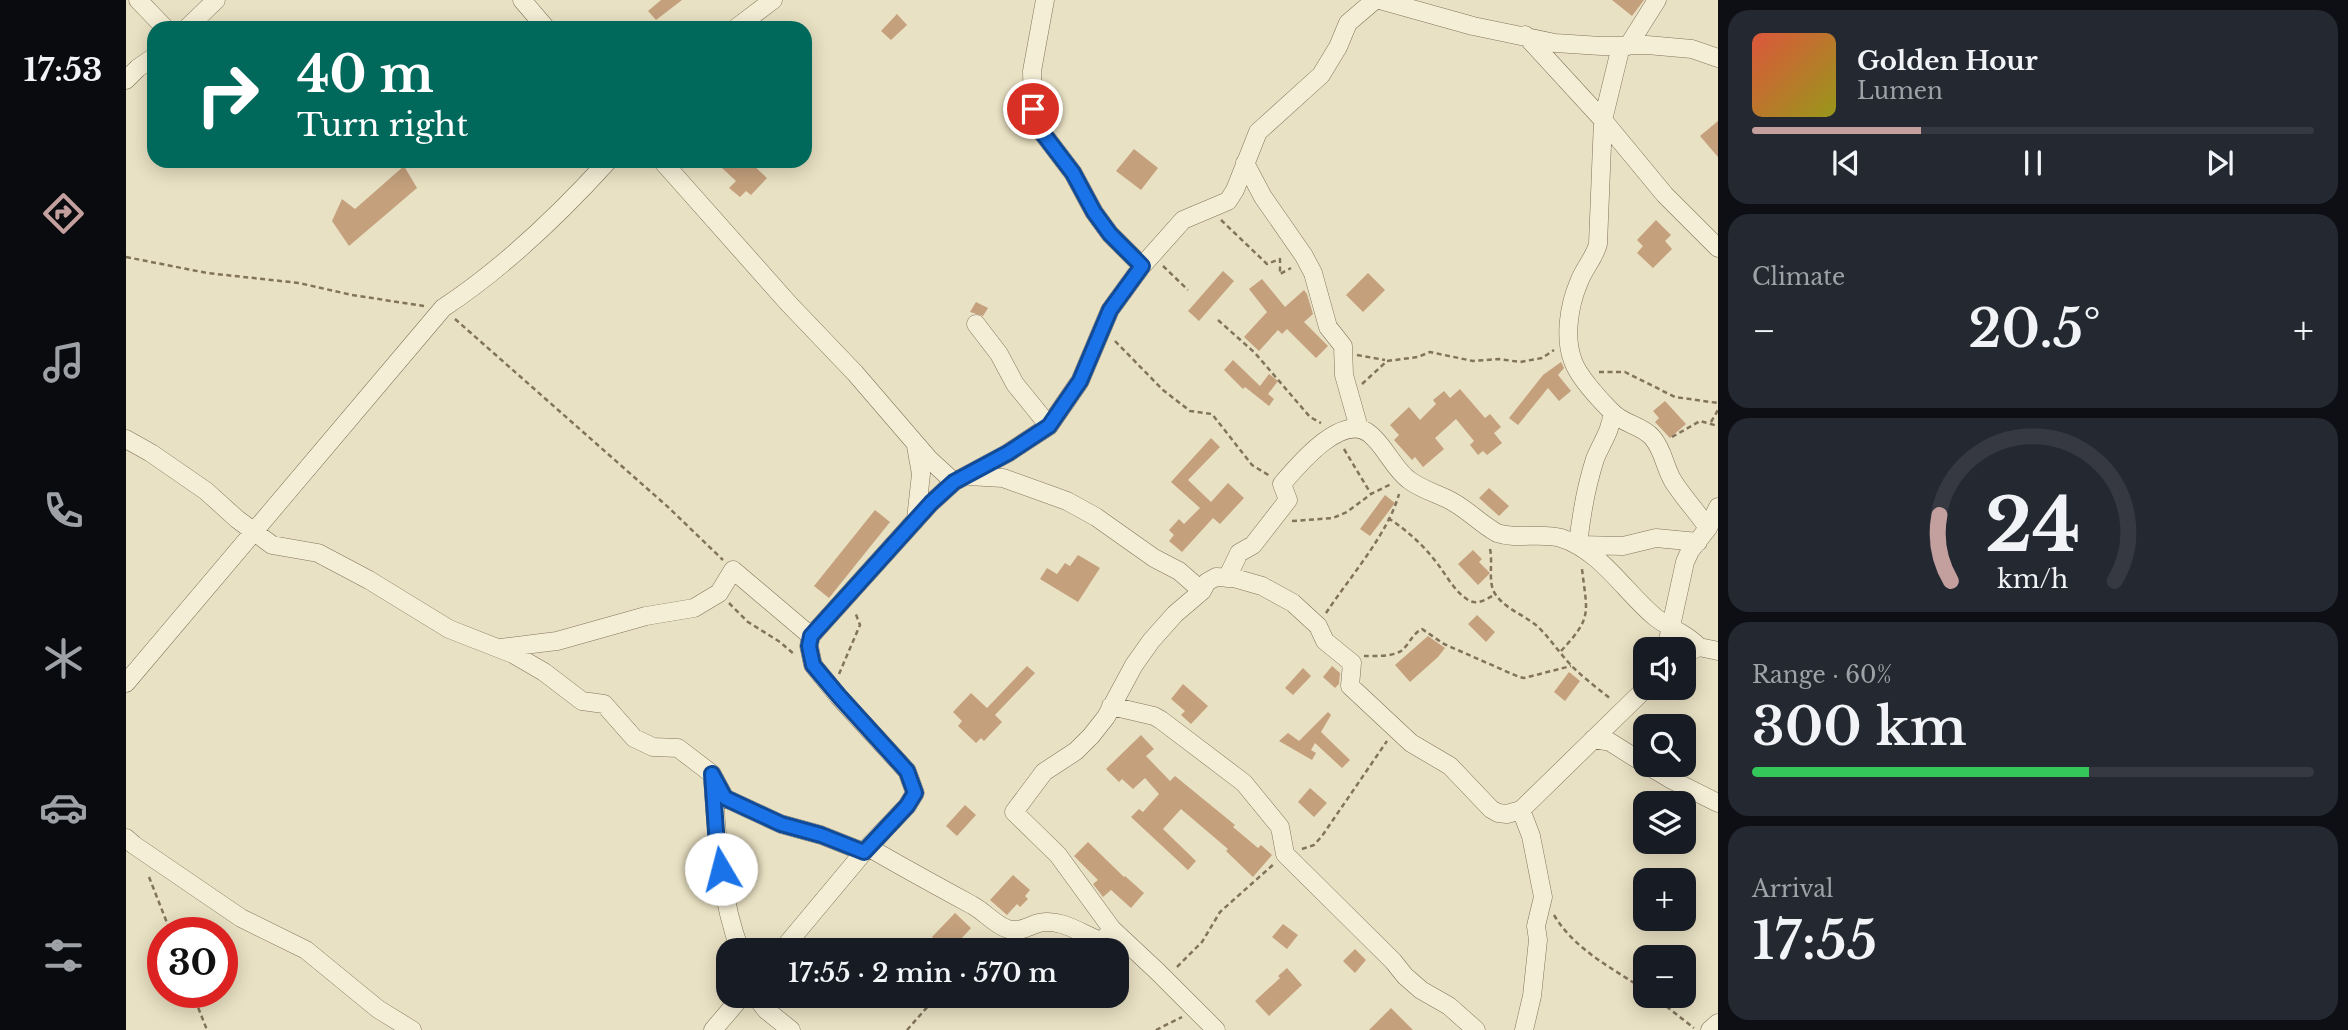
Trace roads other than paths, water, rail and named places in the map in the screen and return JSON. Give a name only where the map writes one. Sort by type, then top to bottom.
[{"type":"street","points":[[138,0],[158,21]]},
{"type":"street","points":[[194,21],[216,0]]},
{"type":"street","points":[[522,0],[540,21]]},
{"type":"street","points":[[745,21],[773,0]]},
{"type":"street","points":[[1045,0],[1032,71],[1033,109],[1038,127],[1073,173],[1094,212],[1110,234],[1145,264]]},
{"type":"street","points":[[792,938],[907,806],[915,793],[907,771],[813,665],[809,646],[811,636],[916,519],[960,479],[1008,453],[1049,426],[1080,381],[1110,310],[1175,227],[1192,215],[1228,201],[1258,132],[1321,75],[1338,47],[1348,23],[1377,0],[1474,26],[1555,43],[1692,49],[1718,58]]},
{"type":"street","points":[[1657,0],[1624,46],[1603,120],[1598,244],[1592,260],[1578,282],[1572,305],[1569,344],[1578,371],[1612,413],[1645,430],[1655,441],[1665,457],[1672,480],[1703,535]]},
{"type":"street","points":[[1525,35],[1603,120],[1665,195],[1718,247]]},
{"type":"street","points":[[126,80],[147,62]]},
{"type":"street","points":[[1245,163],[1263,197],[1307,260],[1313,273],[1328,327],[1343,346],[1344,375],[1360,428]]},
{"type":"street","points":[[126,683],[443,309],[473,289],[511,257],[557,215],[601,168]]},
{"type":"street","points":[[668,168],[789,304],[855,373],[929,459],[960,479],[1003,478],[1067,501],[1096,517],[1154,558],[1179,571],[1202,591]]},
{"type":"street","points":[[976,324],[999,354],[1014,384],[1049,426]]},
{"type":"street","points":[[1578,545],[1587,488],[1596,456],[1610,427],[1612,413]]},
{"type":"street","points":[[1227,578],[1239,552],[1253,545],[1288,500],[1282,484],[1332,435],[1340,430],[1360,428],[1372,435],[1404,479],[1453,502],[1489,529],[1505,536],[1550,536],[1578,545],[1623,546],[1656,538],[1703,535]]},
{"type":"street","points":[[126,439],[206,491],[272,545],[318,553],[369,580],[449,629],[513,654],[544,672],[582,701],[604,704],[634,738],[653,747],[678,748],[712,774],[725,798],[781,824],[866,850],[973,905],[1007,929],[1028,929],[1040,923],[1058,924],[1075,928],[1101,941],[1112,929]]},
{"type":"street","points":[[915,443],[921,474],[916,519]]},
{"type":"street","points":[[1668,637],[1685,562],[1718,507]]},
{"type":"street","points":[[1578,545],[1600,562],[1655,617],[1683,633],[1685,637]]},
{"type":"street","points":[[498,648],[557,640],[646,616],[694,608],[719,593],[733,570],[811,636]]},
{"type":"street","points":[[1216,1030],[1112,929],[1058,855],[1014,812],[1044,772],[1076,751],[1091,736],[1134,665],[1159,630],[1202,591],[1208,582],[1216,578],[1227,578],[1262,586],[1293,603],[1318,626],[1325,641],[1352,663],[1350,686],[1411,743],[1450,766],[1498,813],[1507,814],[1521,810],[1634,700]]},
{"type":"street","points":[[1696,651],[1718,651]]},
{"type":"street","points":[[1111,706],[1161,720],[1244,783],[1280,827],[1284,854],[1405,976],[1421,990],[1449,1006],[1476,1030]]},
{"type":"street","points":[[1592,740],[1610,742],[1633,756]]},
{"type":"street","points":[[712,774],[717,846],[730,926],[735,938]]},
{"type":"street","points":[[1667,777],[1718,803]]},
{"type":"street","points":[[1521,810],[1531,836],[1543,897],[1536,926],[1538,940],[1532,996],[1524,1030]]},
{"type":"street","points":[[126,838],[241,918],[306,950],[378,1009],[412,1030]]},
{"type":"street","points":[[713,1030],[732,1008]]},
{"type":"street","points":[[764,1008],[791,1030]]},
{"type":"street","points":[[1710,1030],[1718,1023]]}]
